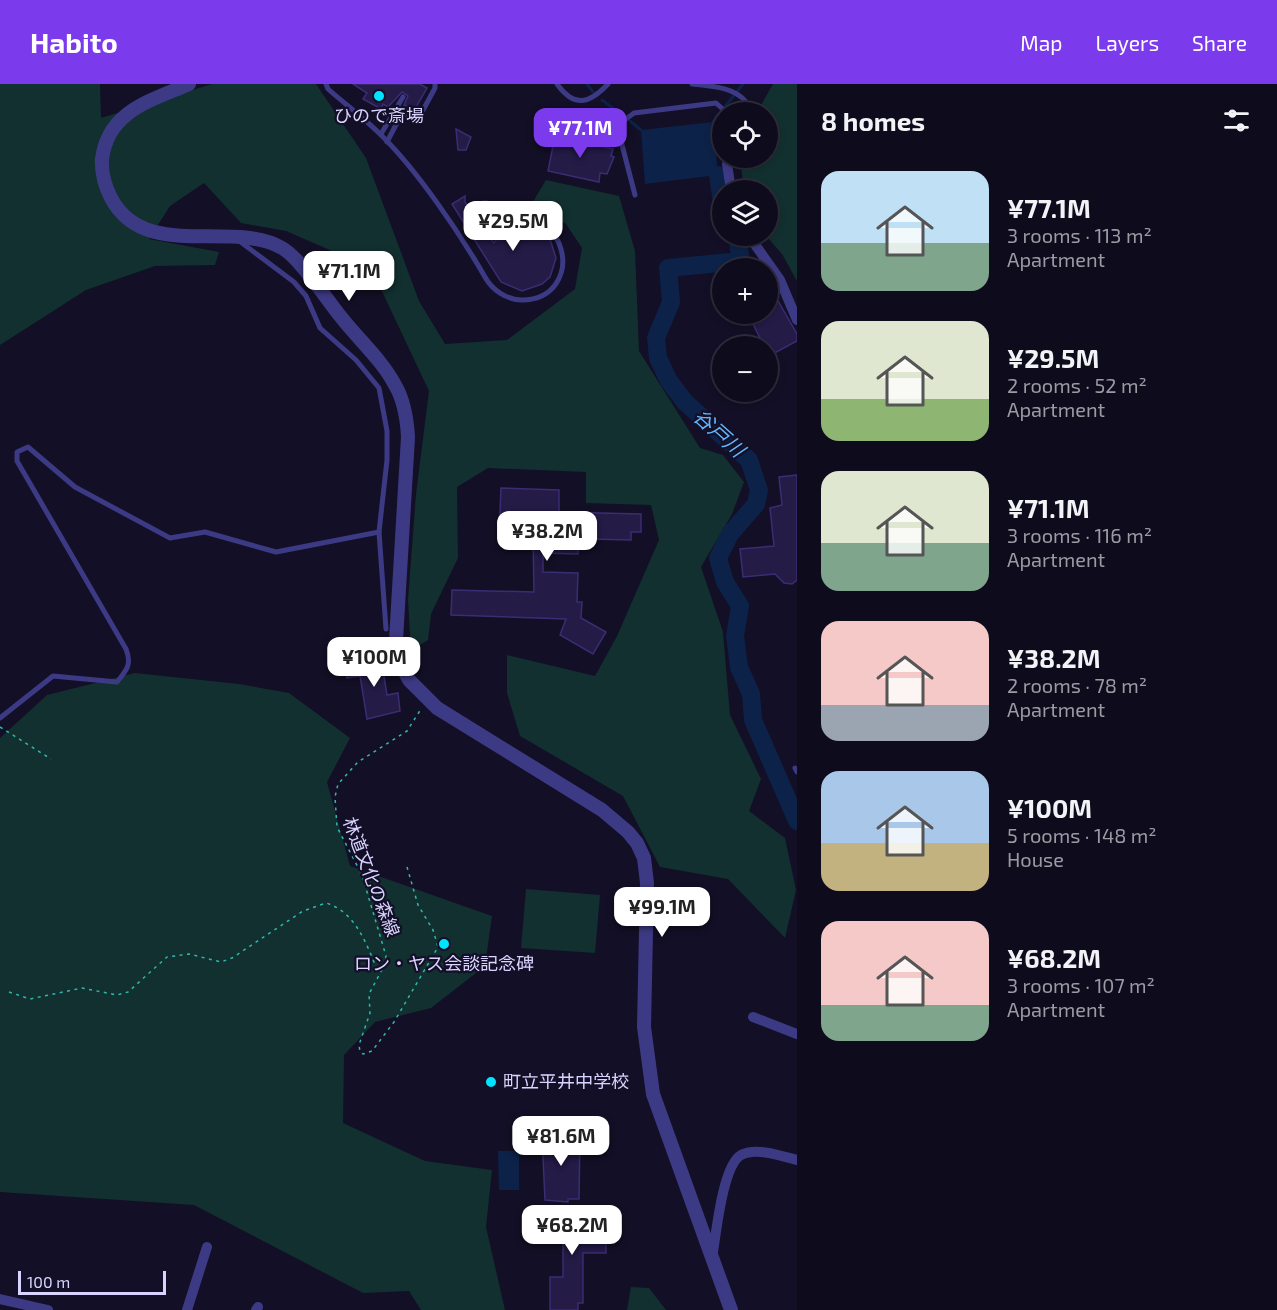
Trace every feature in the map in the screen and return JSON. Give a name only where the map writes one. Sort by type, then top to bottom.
[{"type":"street","points":[[189,84],[144,104],[115,124],[104,146],[101,167],[104,185],[116,207],[132,223],[164,234],[258,239],[285,250],[395,384],[407,423],[408,437],[396,640],[402,667],[415,689],[427,700],[602,810],[638,843],[644,858],[647,883],[644,1027],[653,1094],[731,1310]]},
{"type":"street","points":[[756,246],[780,280],[797,320]]},
{"type":"street","points":[[753,1017],[797,1034]]},
{"type":"street","points":[[712,1259],[732,1165],[740,1156],[751,1152],[797,1160]]},
{"type":"street","points":[[187,1310],[207,1247]]},
{"type":"street","points":[[0,1299],[48,1310]]},
{"type":"lane","points":[[326,84],[328,89],[381,134],[444,213],[487,280],[508,297],[518,300],[537,298],[553,288],[558,281],[563,261],[558,238],[540,224],[517,220],[492,203],[480,203],[476,207],[493,230],[517,220]]},
{"type":"lane","points":[[387,142],[399,119],[422,112],[435,84]]},
{"type":"lane","points":[[557,84],[563,93],[574,99],[586,101],[595,98],[608,84]]},
{"type":"lane","points":[[692,84],[732,91],[742,96],[746,102]]},
{"type":"lane","points":[[381,134],[403,97]]},
{"type":"lane","points":[[635,195],[621,141],[622,122],[634,113],[712,103]]},
{"type":"lane","points":[[234,238],[294,282],[306,296],[320,328],[362,366],[379,388],[387,431],[387,460],[379,532],[386,629]]},
{"type":"lane","points":[[0,718],[53,676],[117,682],[129,667],[130,658],[17,461],[17,452],[21,448],[28,447],[75,487],[170,538],[205,532],[276,552],[379,532]]},
{"type":"path","name":"林道文化の森線","points":[[407,867],[418,905],[438,941],[437,954],[424,969],[383,1037],[372,1051],[363,1054],[360,1052],[359,1045],[370,1013],[369,994],[385,964],[384,946],[362,875],[337,827],[335,796],[339,784],[348,772],[358,762],[407,731],[427,700]]},
{"type":"path","points":[[0,727],[51,759]]},
{"type":"path","points":[[9,992],[30,999],[82,988],[117,995],[128,992],[167,957],[189,954],[221,962],[232,958],[303,911],[326,903],[344,911],[354,921],[379,973]]},
{"type":"green space","points":[[0,84],[100,84],[101,118],[212,84],[316,84],[366,158],[419,301],[445,344],[507,340],[575,289],[582,248],[566,224],[531,205],[546,180],[619,196],[635,251],[639,351],[700,448],[723,455],[744,482],[732,514],[701,567],[723,632],[730,715],[761,779],[749,811],[785,838],[796,890],[785,938],[728,879],[660,867],[623,796],[520,736],[507,693],[507,655],[595,676],[617,636],[659,540],[651,505],[586,503],[586,472],[488,468],[457,487],[458,558],[431,614],[428,640],[411,651],[408,600],[416,494],[429,391],[371,268],[286,231],[241,223],[204,183],[170,206],[149,239],[219,252],[215,265],[155,266],[86,290],[0,345]]},
{"type":"green space","points":[[773,84],[797,84],[797,281],[775,246],[778,246],[778,180],[743,180],[741,168],[778,168],[778,102],[763,102]]},
{"type":"green space","points":[[135,673],[239,684],[289,693],[350,738],[327,782],[350,866],[492,916],[485,966],[431,1008],[375,1022],[344,1055],[343,1123],[425,1161],[492,1170],[486,1227],[505,1310],[421,1310],[409,1291],[363,1293],[194,1205],[0,1192],[0,738],[47,695]]},
{"type":"green space","points":[[526,889],[600,895],[595,953],[521,948]]},
{"type":"green space","points":[[631,1287],[649,1288],[666,1310],[627,1310]]},
{"type":"water","points":[[712,122],[712,168],[717,168],[718,175],[645,184],[641,130]]},
{"type":"water","points":[[498,1151],[519,1151],[519,1190],[499,1190]]},
{"type":"building","name":"ひので斎場","points":[[353,84],[420,84],[427,88],[415,109],[404,105],[408,96],[402,92],[388,107],[383,104],[381,109],[363,99],[367,93]]},
{"type":"building","points":[[456,129],[471,137],[466,150],[458,150]]},
{"type":"building","points":[[555,136],[613,149],[611,156],[614,157],[607,174],[600,173],[599,182],[548,171]]},
{"type":"building","points":[[465,196],[465,202],[494,243],[502,232],[519,226],[537,229],[550,239],[556,258],[550,277],[542,284],[522,291],[501,282],[452,204]]},
{"type":"building","points":[[778,301],[797,334],[797,341],[778,351],[778,336],[759,336],[753,324],[778,324]]},
{"type":"building","points":[[797,475],[797,580],[792,584],[784,583],[775,574],[743,577],[740,549],[774,546],[770,508],[782,505],[779,477]]},
{"type":"building","points":[[501,488],[559,490],[559,512],[641,514],[641,532],[631,532],[631,540],[589,539],[589,543],[578,546],[578,554],[543,553],[543,572],[578,573],[577,602],[582,602],[581,618],[606,632],[593,654],[560,635],[566,619],[451,615],[452,590],[534,592],[533,538],[499,537]]},
{"type":"building","points":[[381,657],[387,695],[398,693],[400,711],[367,719],[360,676],[347,678],[345,668],[359,666],[358,660]]},
{"type":"building","points":[[580,1135],[579,1199],[568,1199],[568,1202],[545,1200],[542,1136]]},
{"type":"building","points":[[591,1216],[606,1216],[606,1253],[583,1253],[583,1303],[578,1303],[578,1310],[550,1310],[550,1277],[563,1277],[563,1242],[536,1242],[536,1221],[591,1220]]},
{"type":"waterway","points":[[587,84],[593,92]]},
{"type":"waterway","points":[[729,102],[743,84]]},
{"type":"waterway","points":[[602,100],[622,115]]},
{"type":"waterway","points":[[630,121],[641,130]]},
{"type":"waterway","name":"谷戸川","points":[[718,175],[719,180]]},
{"type":"waterway","name":"谷戸川","points":[[739,246],[741,261],[668,268],[671,302],[656,338],[658,358],[669,381],[685,402],[749,460],[759,490],[756,504],[730,534],[718,558],[725,582],[740,606],[735,636],[739,667],[751,694],[753,720],[797,821]]},
{"type":"place","name":"ひので斎場","points":[[379,96]]},
{"type":"place","name":"ロン・ヤス会談記念碑","points":[[444,944]]},
{"type":"place","name":"町立平井中学校","points":[[491,1082]]}]
